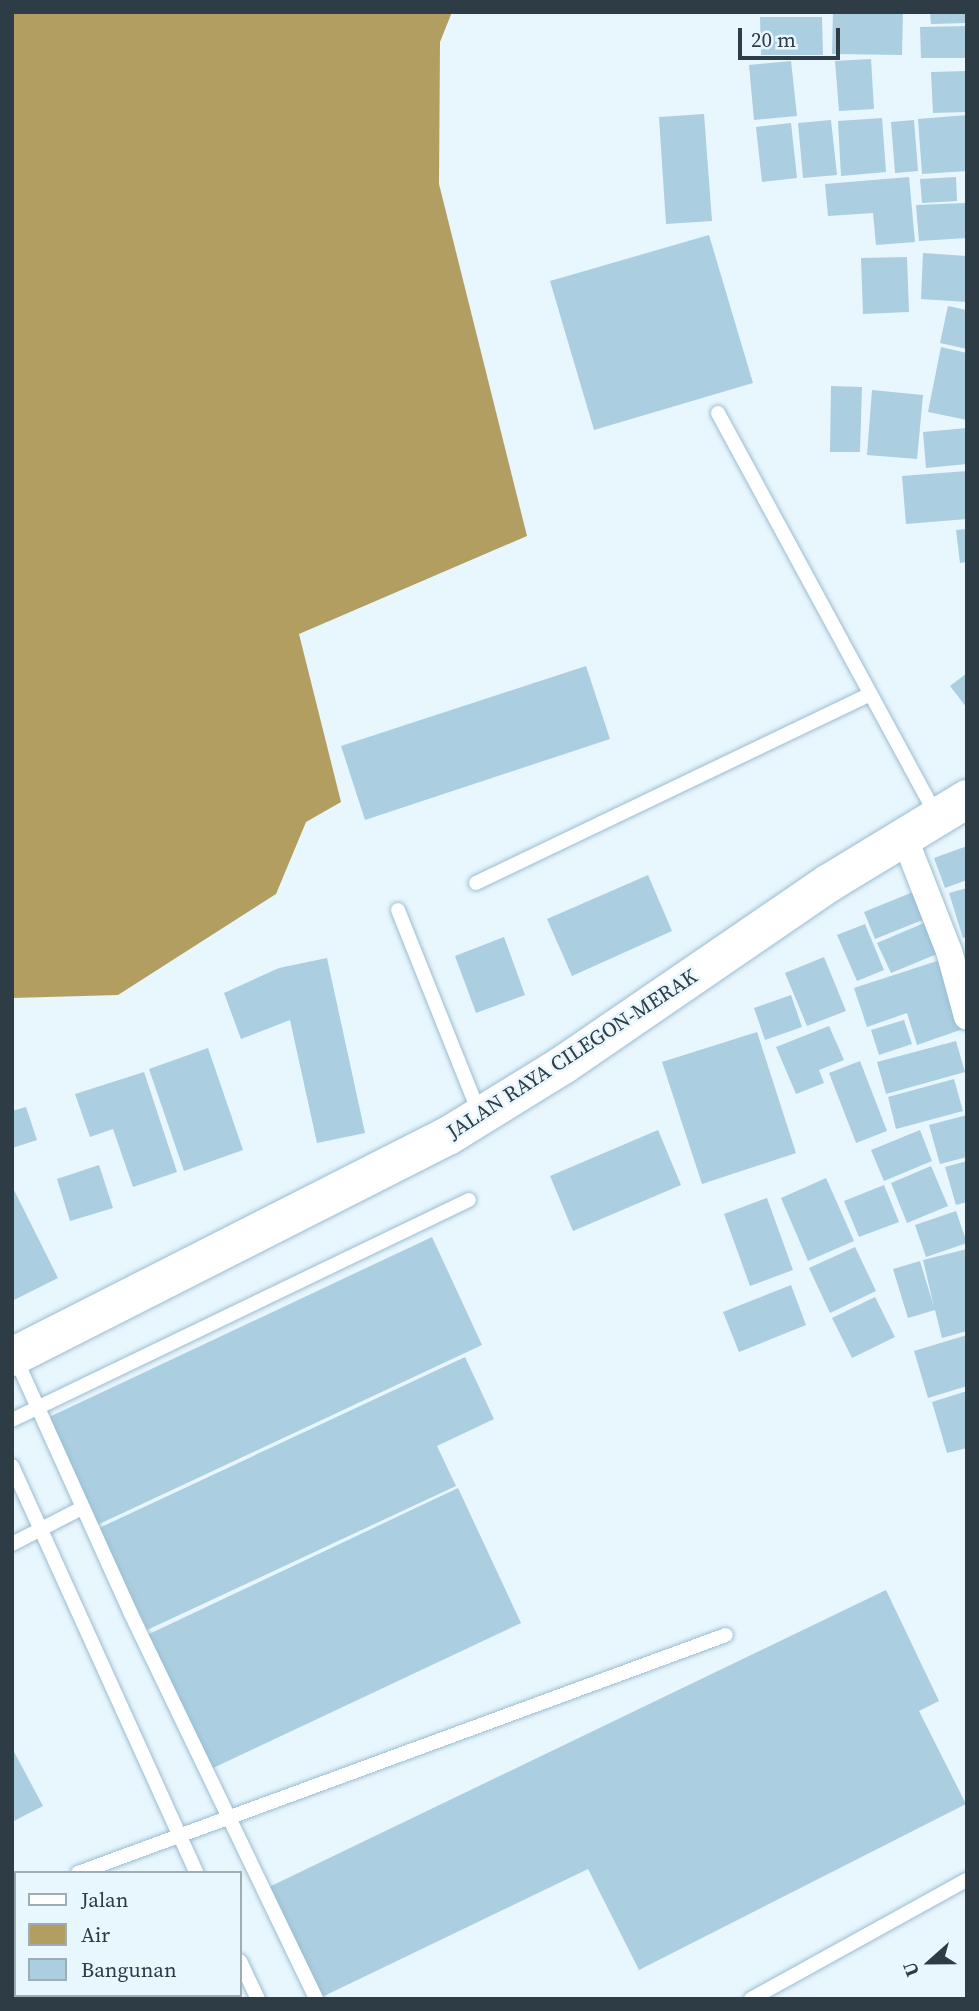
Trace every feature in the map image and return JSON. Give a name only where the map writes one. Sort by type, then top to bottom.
[{"type":"highway","name":"JALAN RAYA CILEGON-MERAK","points":[[13,1357],[480,1116],[829,883],[952,808]]},
{"type":"street","points":[[905,839],[949,951],[967,1017]]},
{"type":"lane","points":[[718,413],[869,695],[952,808]]},
{"type":"lane","points":[[476,883],[869,695]]},
{"type":"lane","points":[[398,910],[480,1116]]},
{"type":"lane","points":[[12,1420],[469,1200]]},
{"type":"lane","points":[[13,1357],[227,1818],[316,1999]]},
{"type":"lane","points":[[12,1466],[196,1871]]},
{"type":"lane","points":[[12,1544],[82,1508]]},
{"type":"lane","points":[[84,1871],[726,1635]]},
{"type":"lane","points":[[751,1999],[967,1880]]},
{"type":"lane","points":[[242,1965],[258,1999]]},
{"type":"water","points":[[12,12],[452,12],[440,42],[439,184],[527,536],[299,634],[341,802],[306,822],[276,894],[118,995],[12,998]]},
{"type":"building","points":[[833,12],[903,12],[902,55],[832,54]]},
{"type":"building","points":[[930,12],[967,12],[967,23],[931,24]]},
{"type":"building","points":[[760,17],[822,17],[823,55],[761,55]]},
{"type":"building","points":[[967,26],[967,58],[921,58],[920,27]]},
{"type":"building","points":[[871,59],[874,109],[839,111],[835,61]]},
{"type":"building","points":[[791,61],[797,116],[754,120],[749,65]]},
{"type":"building","points":[[967,71],[967,112],[933,113],[931,72]]},
{"type":"building","points":[[704,114],[712,221],[666,224],[659,117]]},
{"type":"building","points":[[967,115],[967,171],[922,174],[918,119]]},
{"type":"building","points":[[882,118],[886,172],[841,176],[838,121]]},
{"type":"building","points":[[831,120],[837,175],[803,178],[798,123]]},
{"type":"building","points":[[914,120],[918,171],[895,173],[891,122]]},
{"type":"building","points":[[791,123],[797,178],[762,182],[756,127]]},
{"type":"building","points":[[909,177],[915,242],[876,245],[873,213],[828,216],[825,184]]},
{"type":"building","points":[[956,177],[957,201],[922,203],[920,179]]},
{"type":"building","points":[[967,203],[967,238],[919,241],[916,205]]},
{"type":"building","points":[[709,235],[753,383],[594,430],[550,281]]},
{"type":"building","points":[[923,253],[967,256],[967,302],[921,299]]},
{"type":"building","points":[[907,257],[909,312],[863,314],[861,258]]},
{"type":"building","points":[[948,306],[967,310],[967,349],[940,343]]},
{"type":"building","points":[[941,347],[967,353],[967,420],[928,412]]},
{"type":"building","points":[[831,386],[862,387],[860,452],[830,452]]},
{"type":"building","points":[[872,390],[923,395],[917,459],[867,455]]},
{"type":"building","points":[[967,428],[967,464],[926,468],[923,432]]},
{"type":"building","points":[[967,471],[967,519],[906,524],[902,476]]},
{"type":"building","points":[[967,529],[967,562],[960,563],[956,530]]},
{"type":"building","points":[[586,666],[610,739],[365,820],[341,746]]},
{"type":"building","points":[[967,673],[967,708],[950,686]]},
{"type":"building","points":[[967,846],[967,880],[945,888],[934,858]]},
{"type":"building","points":[[648,875],[672,931],[572,976],[547,919]]},
{"type":"building","points":[[967,888],[967,937],[963,938],[949,893]]},
{"type":"building","points":[[913,892],[925,919],[875,939],[864,912]]},
{"type":"building","points":[[924,923],[937,954],[891,973],[877,943]]},
{"type":"building","points":[[865,924],[884,970],[857,981],[837,935]]},
{"type":"building","points":[[504,937],[525,995],[476,1013],[455,956]]},
{"type":"building","points":[[824,957],[846,1011],[807,1026],[785,973]]},
{"type":"building","points":[[327,958],[365,1133],[317,1143],[290,1020],[241,1039],[224,993],[279,968]]},
{"type":"building","points":[[940,960],[963,1029],[917,1045],[907,1013],[867,1027],[854,988]]},
{"type":"building","points":[[791,995],[802,1027],[765,1040],[754,1008]]},
{"type":"building","points":[[904,1020],[912,1044],[879,1055],[871,1030]]},
{"type":"building","points":[[829,1026],[844,1060],[819,1070],[824,1083],[796,1094],[776,1047]]},
{"type":"building","points":[[757,1032],[796,1153],[702,1184],[662,1062]]},
{"type":"building","points":[[956,1041],[965,1072],[886,1094],[877,1062]]},
{"type":"building","points":[[208,1048],[243,1150],[184,1171],[149,1069]]},
{"type":"building","points":[[860,1061],[887,1131],[856,1143],[829,1073]]},
{"type":"building","points":[[144,1072],[177,1172],[133,1187],[113,1129],[90,1137],[75,1094]]},
{"type":"building","points":[[954,1079],[963,1111],[896,1129],[888,1097]]},
{"type":"building","points":[[26,1107],[37,1140],[12,1148],[12,1111]]},
{"type":"building","points":[[967,1115],[967,1157],[940,1164],[929,1125]]},
{"type":"building","points":[[658,1130],[681,1185],[573,1231],[550,1176]]},
{"type":"building","points":[[920,1130],[932,1161],[884,1181],[871,1150]]},
{"type":"building","points":[[967,1161],[967,1202],[956,1205],[945,1167]]},
{"type":"building","points":[[99,1165],[113,1208],[70,1221],[57,1179]]},
{"type":"building","points":[[931,1166],[948,1206],[907,1223],[891,1183]]},
{"type":"building","points":[[826,1178],[854,1241],[808,1261],[781,1198]]},
{"type":"building","points":[[884,1185],[899,1222],[859,1237],[844,1201]]},
{"type":"building","points":[[12,1186],[58,1278],[12,1301]]},
{"type":"building","points":[[767,1198],[793,1270],[750,1286],[724,1214]]},
{"type":"building","points":[[956,1211],[967,1243],[926,1257],[915,1225]]},
{"type":"building","points":[[432,1237],[482,1345],[95,1526],[45,1419]]},
{"type":"building","points":[[855,1247],[876,1291],[830,1313],[809,1268]]},
{"type":"building","points":[[967,1249],[967,1331],[942,1338],[935,1310],[908,1318],[893,1269],[920,1261],[934,1307],[923,1260]]},
{"type":"building","points":[[791,1285],[806,1325],[739,1352],[723,1312]]},
{"type":"building","points":[[875,1297],[895,1337],[852,1358],[832,1318]]},
{"type":"building","points":[[967,1335],[967,1386],[928,1398],[914,1351]]},
{"type":"building","points":[[465,1357],[494,1419],[437,1446],[456,1486],[147,1630],[99,1528]]},
{"type":"building","points":[[967,1391],[967,1448],[947,1453],[932,1402]]},
{"type":"building","points":[[458,1488],[521,1623],[211,1769],[147,1635]]},
{"type":"building","points":[[886,1590],[939,1701],[919,1711],[966,1804],[639,1970],[588,1869],[322,1997],[269,1887]]},
{"type":"building","points":[[12,1748],[43,1806],[12,1822]]}]
